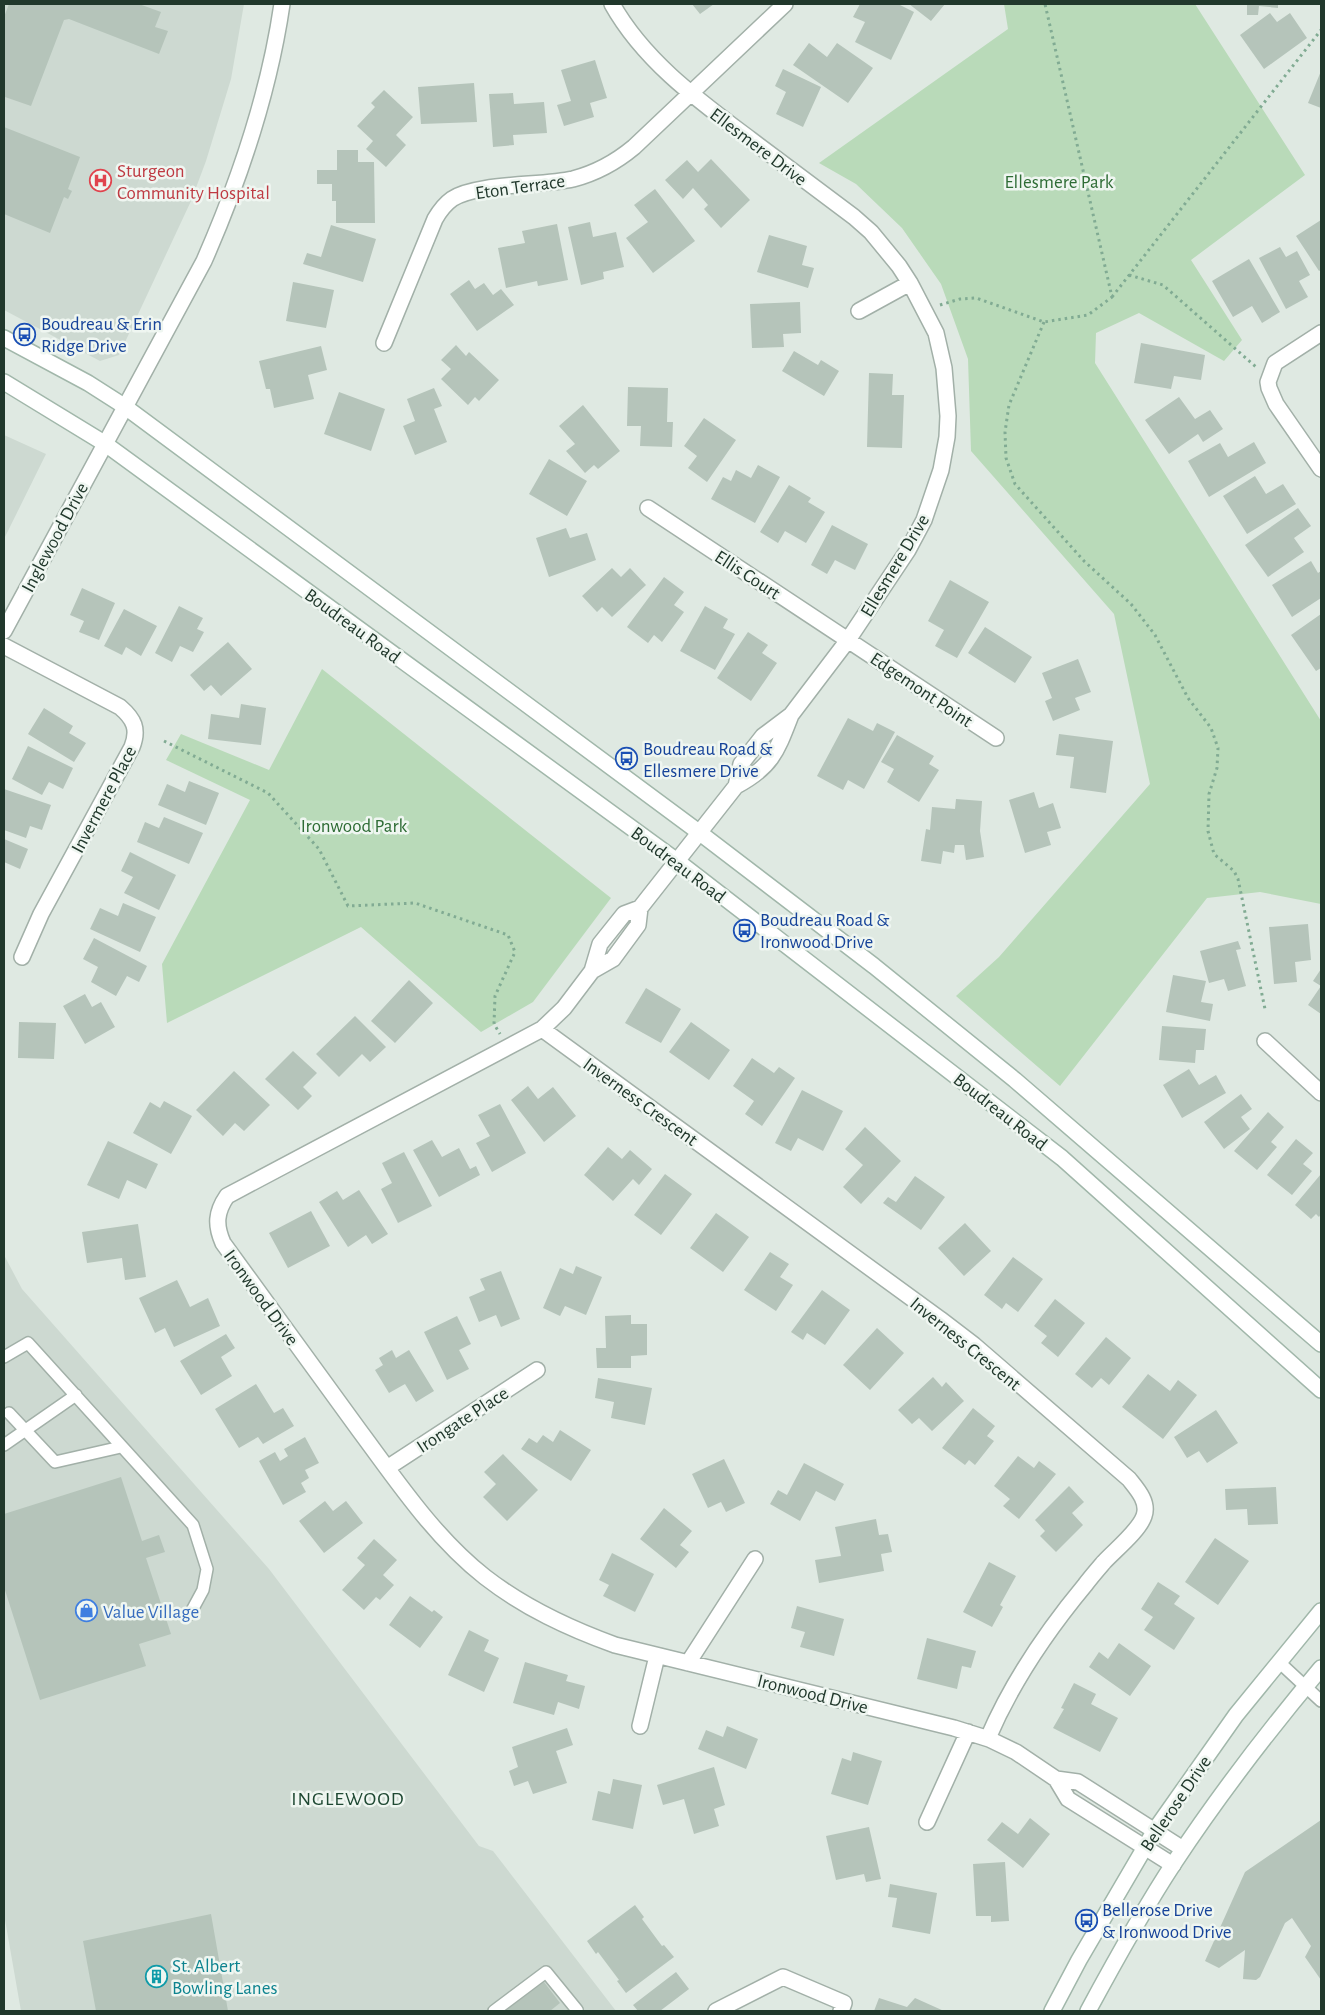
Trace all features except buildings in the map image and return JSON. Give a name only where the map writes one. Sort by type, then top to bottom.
[{"type":"street","name":"Inglewood Drive","points":[[4,632],[195,277],[228,206],[253,131],[268,76],[282,4]]},
{"type":"street","name":"Ellesmere Drive","points":[[612,4],[632,35],[651,57],[691,94],[854,217],[886,249],[910,283],[928,315],[941,349],[948,416],[945,454],[931,503],[916,536],[848,640],[791,715],[762,736],[741,764],[736,786],[677,861]]},
{"type":"street","name":"Eton Terrace","points":[[384,342],[435,220],[440,211],[452,199],[462,194],[483,190],[550,184],[593,173],[608,166],[634,147],[785,4]]},
{"type":"street","points":[[859,312],[910,283]]},
{"type":"street","points":[[1321,333],[1275,363],[1269,378],[1269,388],[1272,396],[1321,469]]},
{"type":"street","name":"Boudreau Road","points":[[4,338],[88,383],[124,406],[700,833],[874,966],[1015,1080],[1321,1344]]},
{"type":"street","name":"Boudreau Road","points":[[4,382],[104,443],[677,861],[1062,1158],[1321,1390]]},
{"type":"street","name":"Ellis Court","points":[[648,508],[848,640]]},
{"type":"street","name":"Edgemont Point","points":[[848,640],[996,738]]},
{"type":"street","name":"Invermere Place","points":[[4,646],[120,707],[132,720],[137,733],[132,747],[39,919],[22,957]]},
{"type":"street","name":"Ironwood Drive","points":[[677,861],[640,908],[624,914],[600,944],[592,971],[564,1008],[542,1029],[227,1196],[218,1214],[216,1223],[222,1243],[387,1468],[432,1526],[483,1576],[510,1595],[543,1615],[574,1630],[615,1645],[988,1738],[1016,1752],[1056,1779],[1068,1799],[1173,1865]]},
{"type":"street","name":"Inverness Crescent","points":[[542,1029],[974,1345],[1137,1488],[1145,1506],[1144,1516],[1104,1562],[1050,1630],[1001,1708],[988,1738]]},
{"type":"street","points":[[1265,1041],[1321,1093]]},
{"type":"street","name":"Irongate Place","points":[[387,1468],[536,1370]]},
{"type":"street","points":[[688,1663],[756,1559]]},
{"type":"street","name":"Bellerose Drive","points":[[1057,2010],[1144,1847],[1155,1830],[1213,1746],[1321,1611]]},
{"type":"street","points":[[640,1726],[657,1656]]},
{"type":"street","name":"Bellerose Drive","points":[[1088,2011],[1183,1849],[1255,1750],[1320,1670]]},
{"type":"street","points":[[927,1822],[968,1732]]},
{"type":"street","name":"Ironwood Drive","points":[[1056,1779],[1078,1782],[1183,1849]]},
{"type":"street","points":[[726,2010],[783,1976],[844,2003],[841,2011]]},
{"type":"lane","points":[[4,1357],[28,1343],[193,1525],[207,1569],[203,1590],[190,1614]]},
{"type":"lane","points":[[4,1445],[76,1395]]},
{"type":"lane","points":[[9,1413],[55,1462],[121,1447]]},
{"type":"lane","points":[[1279,1662],[1321,1700]]},
{"type":"lane","points":[[494,2011],[546,1972],[576,2011]]},
{"type":"path","points":[[1044,4],[1112,297]]},
{"type":"path","points":[[938,306],[960,299],[976,298],[1044,322],[1088,315],[1112,297],[1321,30]]},
{"type":"path","points":[[1129,275],[1163,286],[1269,378]]},
{"type":"path","points":[[1044,322],[1009,405],[1005,432],[1006,458],[1015,484],[1084,561],[1131,604],[1155,635],[1188,698],[1211,728],[1218,748],[1217,768],[1209,794],[1208,831],[1214,854],[1234,871],[1238,879],[1265,1008]]},
{"type":"path","points":[[164,741],[268,792],[319,849],[348,906],[415,903],[508,934],[515,952],[495,996],[494,1024],[508,1047]]},
{"type":"shaded area","name":"Sturgeon Community Hospital","points":[[4,4],[244,4],[231,79],[206,161],[191,201],[119,355],[100,361],[4,310]]},
{"type":"shaded area","points":[[4,435],[46,454],[4,539]]},
{"type":"shaded area","points":[[4,1255],[22,1289],[269,1569],[479,1846],[493,1851],[616,2011],[21,2011],[4,1914]]},
{"type":"green space","name":"Ellesmere Park","points":[[1004,4],[1195,4],[1305,175],[1191,260],[1242,340],[1224,361],[1139,313],[1096,333],[1095,363],[1321,721],[1321,904],[1260,892],[1207,898],[1060,1086],[956,996],[999,957],[1150,784],[1114,614],[971,451],[968,359],[941,284],[902,228],[856,184],[819,163],[1008,29]]},
{"type":"green space","name":"Ironwood Park","points":[[322,669],[611,898],[533,1002],[481,1032],[361,927],[167,1023],[162,964],[250,800],[166,760],[181,734],[269,770]]},
{"type":"place","name":"Sturgeon Community Hospital","points":[[101,181]]},
{"type":"place","name":"Boudreau & Erin Ridge Drive","points":[[25,334]]},
{"type":"place","name":"Boudreau Road & Ellesmere Drive","points":[[627,759]]},
{"type":"place","name":"Boudreau Road & Ironwood Drive","points":[[744,930]]},
{"type":"place","name":"Value Village","points":[[87,1611]]},
{"type":"place","name":"Bellerose Drive & Ironwood Drive","points":[[1086,1920]]},
{"type":"place","name":"St. Albert Bowling Lanes","points":[[156,1976]]},
{"type":"district","name":"INGLEWOOD","points":[[348,1798]]}]
